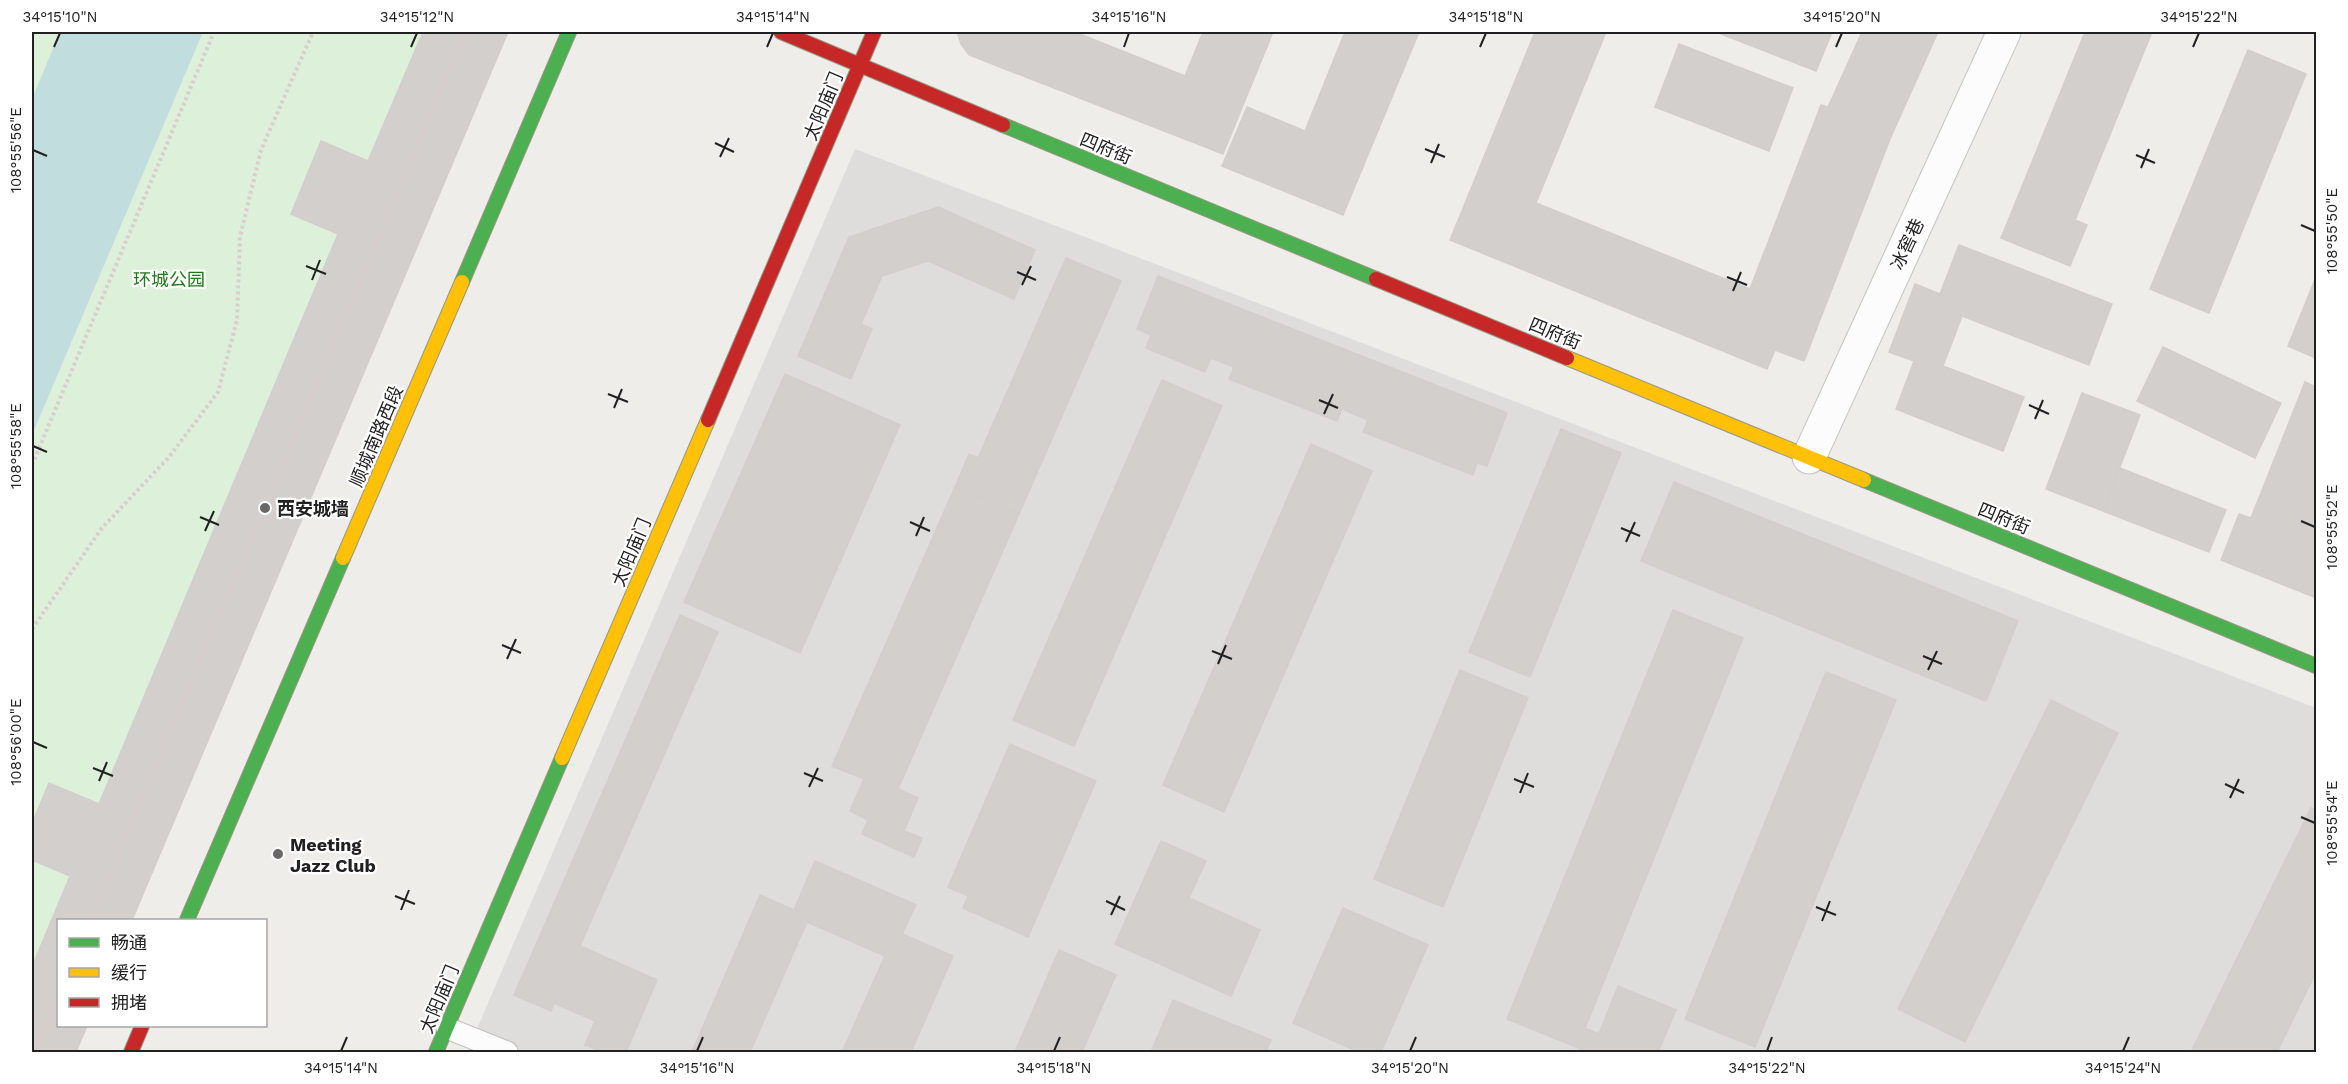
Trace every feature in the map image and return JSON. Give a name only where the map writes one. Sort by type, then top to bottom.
[{"type":"street","name":"顺城南路西段","points":[[188,919],[569,32]]},
{"type":"street","name":"四府街","points":[[780,32],[2316,666]]},
{"type":"street","name":"太阳庙门","points":[[436,1053],[874,32]]},
{"type":"street","name":"冰窖巷","points":[[1809,458],[2004,32]]},
{"type":"street","points":[[131,1053],[142,1027]]},
{"type":"lane","points":[[447,1028],[507,1053]]},
{"type":"path","points":[[32,465],[214,32]]},
{"type":"path","points":[[32,629],[102,528],[169,456],[218,392],[237,321],[240,237],[261,150],[313,32]]},
{"type":"path","points":[[92,919],[466,32]]},
{"type":"path","points":[[35,1053],[57,999]]},
{"type":"shaded area","points":[[855,149],[2316,708],[2316,1052],[467,1052]]},
{"type":"green space","name":"环城公园","points":[[32,32],[423,32],[368,161],[321,142],[291,213],[338,234],[99,804],[49,783],[32,824]]},
{"type":"green space","points":[[32,860],[70,876],[32,967]]},
{"type":"water","points":[[60,32],[203,32],[32,435],[32,99]]},
{"type":"building","name":"西安城墙","points":[[423,32],[508,32],[132,919],[57,919],[57,1027],[87,1027],[76,1052],[32,1052],[32,967],[70,876],[32,860],[32,824],[49,783],[99,804],[338,234],[291,214],[321,141],[368,161]]},
{"type":"building","points":[[957,32],[1075,32],[1185,76],[1203,32],[1273,32],[1223,154],[969,55],[961,44]]},
{"type":"building","points":[[1345,32],[1419,32],[1343,215],[1222,166],[1247,107],[1305,131]]},
{"type":"building","points":[[1535,32],[1606,32],[1536,203],[1750,289],[1821,105],[1828,107],[1862,32],[1938,32],[1890,139],[1804,361],[1775,350],[1767,369],[1450,240]]},
{"type":"building","points":[[1716,32],[1832,32],[1816,71]]},
{"type":"building","points":[[2085,32],[2152,32],[2075,220],[2087,225],[2070,266],[2001,238]]},
{"type":"building","points":[[1679,44],[1793,88],[1769,151],[1655,107]]},
{"type":"building","points":[[2248,50],[2306,74],[2209,313],[2150,289]]},
{"type":"building","points":[[938,207],[1035,250],[1014,299],[928,261],[882,276],[861,324],[872,329],[851,379],[798,356],[849,237]]},
{"type":"building","points":[[1959,245],[2112,304],[2089,365],[1962,316],[1943,366],[2024,397],[2003,451],[1896,409],[1914,361],[1889,352],[1915,284],[1940,294]]},
{"type":"building","points":[[1066,258],[1121,281],[1019,514],[955,487],[969,454],[978,458]]},
{"type":"building","points":[[1158,276],[1507,413],[1487,466],[1477,463],[1473,475],[1363,432],[1368,420],[1342,409],[1337,421],[1229,379],[1234,367],[1211,358],[1205,372],[1146,348],[1151,335],[1137,329]]},
{"type":"building","points":[[2316,277],[2316,358],[2288,346]]},
{"type":"building","points":[[2163,347],[2281,403],[2255,458],[2137,401]]},
{"type":"building","points":[[785,374],[900,425],[800,653],[684,602]]},
{"type":"building","points":[[1162,380],[1222,406],[1074,746],[1013,720]]},
{"type":"building","points":[[2305,382],[2316,387],[2316,598],[2221,560],[2239,514],[2251,518]]},
{"type":"building","points":[[2082,393],[2140,415],[2103,511],[2046,489]]},
{"type":"building","points":[[1561,429],[1621,453],[1530,677],[1469,652]]},
{"type":"building","points":[[1311,444],[1372,471],[1224,812],[1163,785]]},
{"type":"building","points":[[2120,468],[2226,510],[2209,552],[2103,511]]},
{"type":"building","points":[[1674,482],[2018,621],[1986,701],[1641,561]]},
{"type":"building","points":[[955,487],[1019,514],[898,789],[918,798],[904,831],[922,838],[914,857],[862,834],[868,820],[850,811],[864,779],[832,766]]},
{"type":"building","points":[[1673,610],[1743,638],[1585,1028],[1599,1034],[1618,986],[1676,1010],[1658,1052],[1588,1052],[1507,1019]]},
{"type":"building","points":[[680,615],[718,632],[580,946],[657,980],[626,1052],[603,1052],[585,1045],[595,1021],[554,1003],[551,1011],[514,995]]},
{"type":"building","points":[[1460,670],[1528,698],[1443,907],[1374,879]]},
{"type":"building","points":[[1826,672],[1896,700],[1755,1047],[1685,1019]]},
{"type":"building","points":[[2051,700],[2118,733],[1965,1042],[1898,1009]]},
{"type":"building","points":[[1010,744],[1096,781],[1028,937],[963,908],[968,896],[948,887]]},
{"type":"building","points":[[2311,808],[2316,811],[2316,972],[2277,1052],[2191,1052]]},
{"type":"building","points":[[1161,841],[1206,861],[1189,898],[1260,930],[1231,996],[1115,944]]},
{"type":"building","points":[[815,861],[916,905],[902,934],[953,956],[911,1052],[842,1052],[885,956],[807,922],[750,1052],[692,1052],[760,895],[794,910]]},
{"type":"building","points":[[1343,908],[1428,945],[1381,1052],[1359,1052],[1293,1023]]},
{"type":"building","points":[[1059,950],[1116,975],[1082,1052],[1015,1052]]},
{"type":"building","points":[[1173,1000],[1271,1040],[1266,1052],[1151,1052]]},
{"type":"traffic: fast","points":[[462,282],[569,32]]},
{"type":"traffic: fast","points":[[1003,125],[1376,279]]},
{"type":"traffic: fast","points":[[1864,480],[2316,666]]},
{"type":"traffic: fast","points":[[187,919],[343,558]]},
{"type":"traffic: fast","points":[[436,1052],[562,758]]},
{"type":"traffic: slow","points":[[343,558],[462,282]]},
{"type":"traffic: slow","points":[[1567,358],[1864,480]]},
{"type":"traffic: slow","points":[[562,758],[708,420]]},
{"type":"traffic: jam","points":[[781,32],[1003,125]]},
{"type":"traffic: jam","points":[[708,420],[874,32]]},
{"type":"traffic: jam","points":[[1376,279],[1567,358]]},
{"type":"traffic: jam","points":[[131,1052],[142,1027]]},
{"type":"place","name":"西安城墙","points":[[265,508]]},
{"type":"place","name":"Meeting Jazz Club","points":[[278,854]]}]
